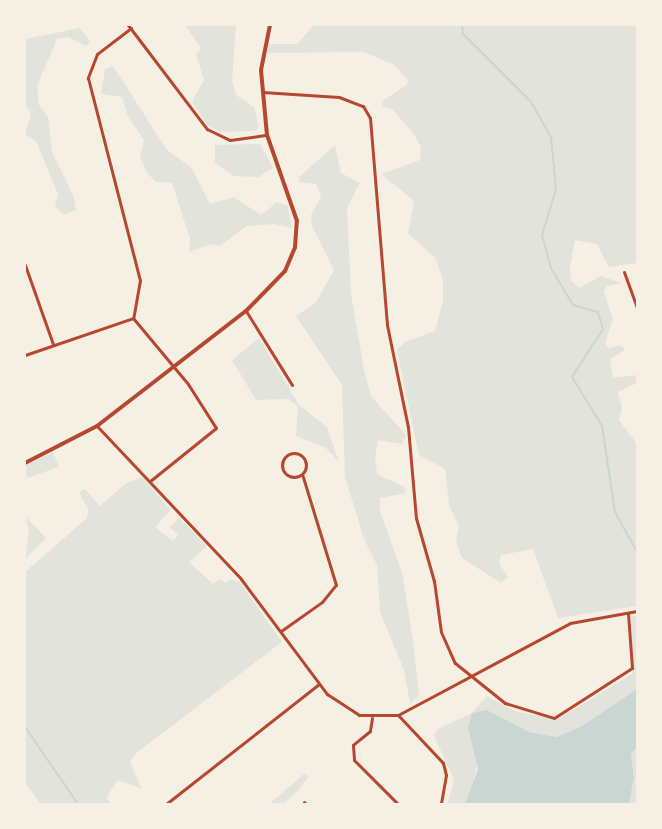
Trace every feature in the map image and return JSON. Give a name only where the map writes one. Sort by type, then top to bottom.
[{"type":"street","points":[[25,463],[97,426],[246,311],[285,271],[297,234],[291,196],[267,135],[262,92],[262,57],[270,25]]},
{"type":"street","points":[[133,318],[140,280],[88,78],[97,54],[129,27],[207,129],[230,140],[267,135]]},
{"type":"street","points":[[262,92],[339,97],[363,106],[370,118],[387,325],[408,427],[416,518],[434,581],[441,632],[465,675],[505,703],[554,718],[629,674],[632,653],[628,613]]},
{"type":"street","points":[[25,265],[53,344]]},
{"type":"street","points":[[624,272],[637,308]]},
{"type":"street","points":[[246,311],[292,386]]},
{"type":"street","points":[[25,355],[133,318]]},
{"type":"street","points":[[133,318],[175,367],[216,428],[150,481]]},
{"type":"street","points":[[97,426],[241,579],[281,631],[318,684],[348,710],[372,718],[398,715],[465,675],[576,620],[637,611]]},
{"type":"street","points":[[281,631],[322,602],[336,585],[302,474],[305,459],[299,453],[287,454],[282,465],[285,473],[292,477],[302,474]]},
{"type":"street","points":[[166,804],[318,684]]},
{"type":"street","points":[[398,715],[443,763],[446,775],[441,804]]},
{"type":"street","points":[[372,718],[370,731],[354,745],[354,760],[398,804]]},
{"type":"shaded area","points":[[185,25],[236,25],[232,80],[236,95],[254,107],[259,127],[255,131],[220,132],[207,125],[192,102],[204,80],[196,54],[201,48]]},
{"type":"shaded area","points":[[314,25],[637,25],[637,263],[609,267],[597,244],[575,240],[570,267],[571,280],[579,288],[601,276],[621,283],[607,286],[604,292],[613,319],[605,343],[609,348],[621,345],[625,350],[610,359],[613,378],[637,375],[637,383],[618,392],[622,408],[619,420],[637,444],[637,606],[558,618],[533,549],[501,555],[499,563],[508,577],[501,583],[462,558],[456,542],[459,527],[449,505],[445,469],[419,455],[397,350],[405,342],[435,331],[443,301],[443,280],[435,258],[408,233],[414,201],[381,174],[420,160],[421,147],[415,136],[392,109],[383,106],[382,101],[407,85],[408,80],[394,65],[364,52],[268,53],[269,44],[297,44]]},
{"type":"shaded area","points":[[80,28],[90,42],[86,46],[68,37],[57,39],[37,86],[39,105],[48,117],[52,152],[74,197],[76,210],[64,215],[55,207],[58,194],[36,141],[25,135],[31,114],[25,104],[25,39]]},
{"type":"shaded area","points":[[113,66],[167,150],[191,167],[210,204],[234,197],[261,215],[277,202],[288,206],[292,228],[274,224],[247,226],[220,246],[211,244],[189,252],[190,239],[172,183],[156,182],[148,174],[140,157],[144,140],[128,117],[122,97],[101,94],[105,69]]},
{"type":"shaded area","points":[[260,144],[273,168],[259,177],[233,176],[215,163],[215,145]]},
{"type":"shaded area","points":[[335,145],[341,173],[360,183],[347,208],[351,294],[364,370],[371,396],[406,435],[402,444],[378,440],[375,458],[377,474],[404,487],[406,493],[380,498],[380,511],[402,572],[413,640],[419,695],[410,704],[404,670],[380,612],[377,565],[364,539],[345,477],[342,385],[296,316],[316,302],[334,270],[312,226],[311,215],[321,196],[316,184],[299,182],[299,177]]},
{"type":"shaded area","points":[[259,338],[299,405],[327,427],[339,462],[325,447],[296,436],[298,407],[288,399],[256,400],[232,360]]},
{"type":"shaded area","points":[[53,452],[59,467],[27,478],[25,465]]},
{"type":"shaded area","points":[[142,477],[171,510],[155,527],[173,541],[178,535],[170,527],[179,518],[207,546],[189,562],[213,584],[221,579],[225,583],[230,579],[240,582],[282,642],[135,754],[130,762],[142,789],[118,780],[106,798],[112,804],[41,804],[25,783],[25,572],[86,519],[89,511],[79,492],[85,489],[100,506],[125,484]]},
{"type":"shaded area","points":[[25,516],[46,538],[25,559],[29,531]]},
{"type":"shaded area","points":[[637,615],[637,689],[582,726],[557,737],[529,732],[487,710],[470,736],[478,757],[471,795],[465,804],[448,804],[454,779],[434,736],[438,729],[472,713],[487,696],[517,712],[558,719],[632,674],[631,617]]},
{"type":"shaded area","points":[[637,689],[637,747],[631,754],[634,777],[629,804],[465,804],[478,769],[468,727],[472,713],[487,710],[529,732],[557,737],[582,726]]},
{"type":"shaded area","points":[[637,747],[637,804],[629,804],[634,777],[631,754]]},
{"type":"shaded area","points":[[304,774],[309,777],[294,795],[282,804],[269,804]]},
{"type":"waterway","points":[[462,25],[463,34],[531,102],[551,137],[556,189],[542,235],[551,268],[573,305],[598,312],[603,329],[572,377],[602,426],[615,512],[637,552]]},
{"type":"waterway","points":[[25,727],[78,804]]}]
